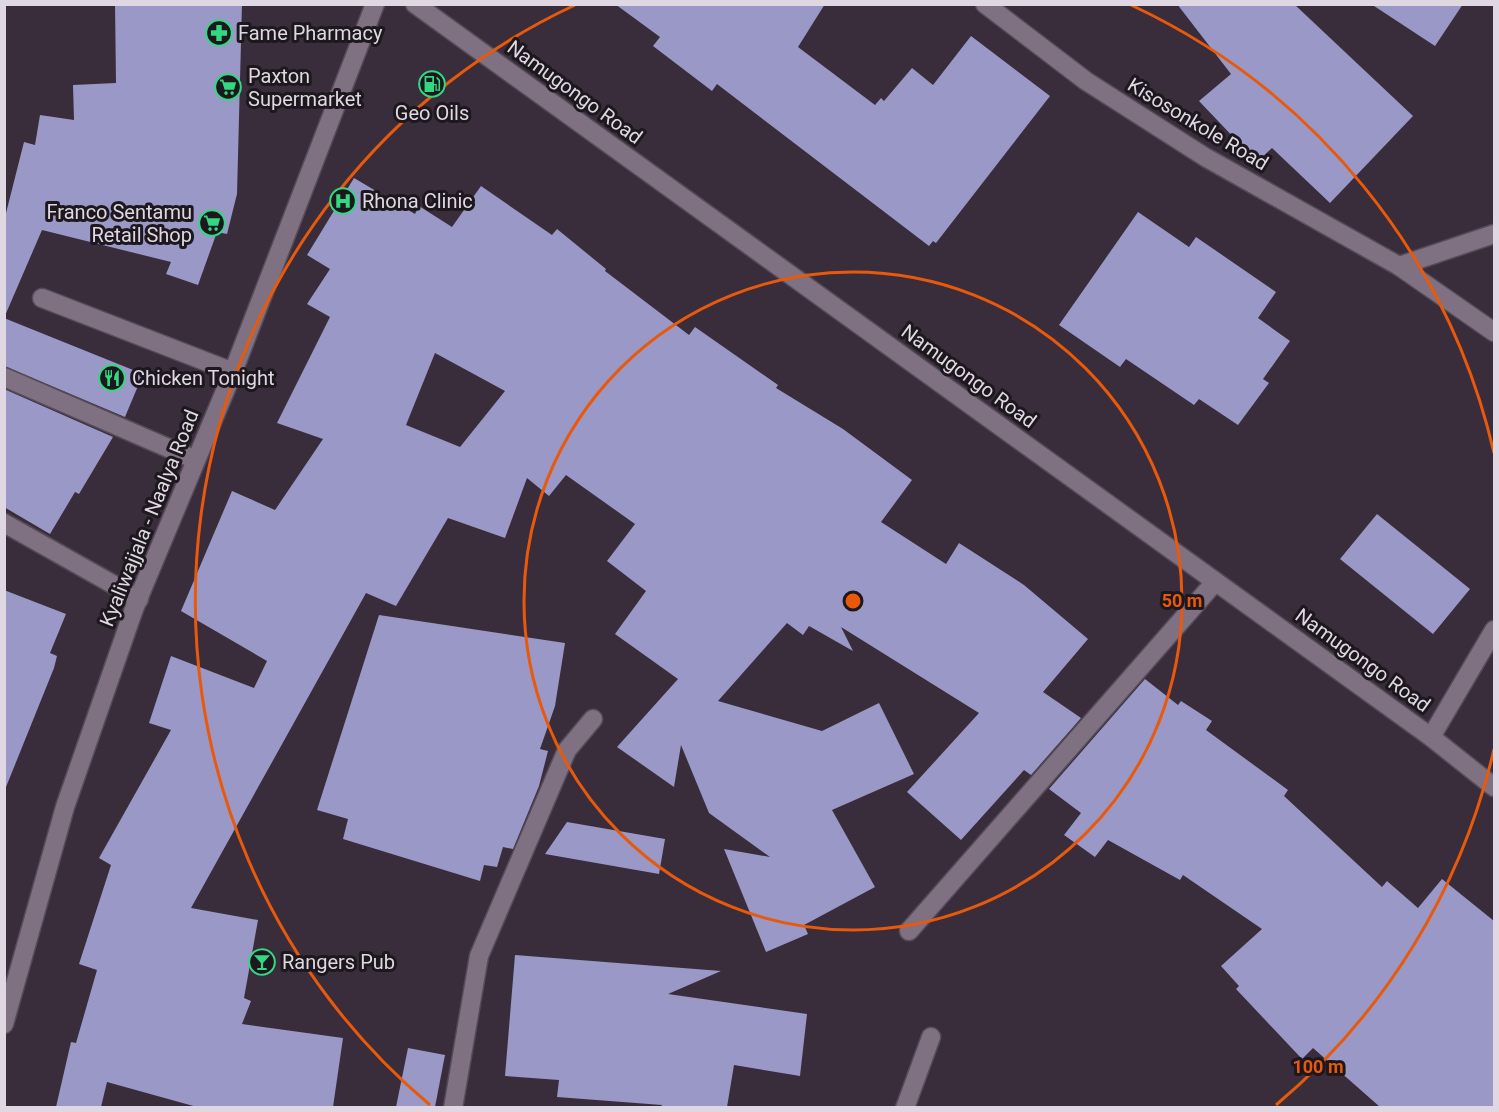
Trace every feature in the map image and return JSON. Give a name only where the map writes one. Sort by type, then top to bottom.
[{"type":"main road","name":"Kyaliwajjala - Naalya Road","points":[[4,1024],[64,807],[139,599],[232,372],[375,4]]},
{"type":"main road","name":"Namugongo Road","points":[[415,4],[1431,737],[1494,787]]},
{"type":"main road","name":"Kisosonkole Road","points":[[985,4],[1086,81],[1205,157],[1399,267],[1494,332]]},
{"type":"main road","points":[[1399,267],[1494,234]]},
{"type":"main road","points":[[42,298],[232,372]]},
{"type":"main road","points":[[4,377],[196,460]]},
{"type":"main road","points":[[4,523],[139,599]]},
{"type":"main road","points":[[909,931],[1215,582]]},
{"type":"main road","points":[[1431,737],[1494,630]]},
{"type":"main road","points":[[453,1107],[479,956],[567,750],[593,719]]},
{"type":"main road","points":[[905,1107],[931,1037]]},
{"type":"building","points":[[115,4],[242,4],[237,194],[227,234],[217,232],[198,285],[166,274],[171,262],[42,230],[4,318],[4,221],[24,142],[35,145],[40,115],[74,120],[73,85],[116,83]]},
{"type":"building","points":[[615,4],[825,4],[798,47],[875,105],[881,98],[884,101],[912,68],[933,85],[971,36],[1050,96],[936,243],[933,241],[929,246],[717,84],[712,91],[653,46],[660,37]]},
{"type":"building","points":[[1177,4],[1294,4],[1413,116],[1330,203],[1272,148],[1257,162],[1199,101],[1231,74]]},
{"type":"building","points":[[1371,4],[1463,4],[1435,46]]},
{"type":"building","points":[[354,178],[415,214],[419,206],[452,227],[481,186],[552,235],[557,229],[606,269],[605,271],[689,335],[695,327],[778,385],[776,388],[843,429],[912,480],[881,522],[946,564],[959,543],[1024,585],[1088,639],[1043,692],[1081,718],[1031,775],[1024,770],[961,840],[907,792],[979,713],[841,627],[853,651],[809,626],[803,635],[787,623],[718,701],[822,731],[879,703],[914,774],[832,810],[875,887],[804,925],[808,934],[766,952],[724,849],[770,857],[709,813],[681,745],[674,787],[617,747],[678,679],[615,634],[646,591],[607,561],[635,524],[566,475],[549,496],[527,478],[505,538],[448,518],[396,606],[366,593],[191,908],[258,920],[244,998],[251,1001],[242,1024],[343,1038],[333,1107],[197,1107],[107,1082],[101,1107],[56,1107],[71,1042],[76,1043],[97,970],[79,964],[111,865],[99,858],[171,730],[149,723],[171,656],[254,688],[267,661],[181,611],[232,491],[275,510],[323,439],[277,423],[330,317],[307,304],[330,269],[307,255]],"holes":[[[435,353],[505,391],[460,447],[406,425]]]},
{"type":"building","points":[[1138,212],[1189,247],[1196,237],[1276,292],[1258,318],[1290,341],[1263,379],[1269,383],[1238,425],[1199,399],[1194,405],[1126,359],[1120,367],[1059,325]]},
{"type":"building","points":[[4,318],[143,374],[125,417],[4,366]]},
{"type":"building","points":[[4,389],[113,437],[79,494],[75,492],[50,534],[4,507]]},
{"type":"building","points":[[1377,514],[1470,589],[1433,634],[1340,559]]},
{"type":"building","points":[[4,590],[66,614],[50,653],[57,656],[54,668],[6,787]]},
{"type":"building","points":[[379,615],[565,643],[555,706],[540,749],[548,751],[539,786],[513,849],[503,847],[497,867],[484,865],[480,881],[343,839],[348,819],[317,810]]},
{"type":"building","points":[[1145,679],[1178,705],[1181,701],[1212,721],[1206,730],[1288,790],[1284,796],[1382,887],[1387,881],[1418,908],[1442,879],[1494,921],[1494,1107],[1380,1107],[1313,1048],[1302,1059],[1236,989],[1239,986],[1221,966],[1262,929],[1183,875],[1180,880],[1108,840],[1095,857],[1064,835],[1081,813],[1049,789]]},
{"type":"building","points":[[567,822],[665,839],[659,874],[545,854]]},
{"type":"building","points":[[515,955],[721,971],[668,994],[807,1014],[800,1076],[734,1065],[727,1107],[661,1107],[662,1105],[557,1097],[559,1080],[505,1076]]},
{"type":"building","points":[[408,1048],[445,1055],[435,1107],[396,1107]]},
{"type":"place","name":"Fame Pharmacy","points":[[219,33]]},
{"type":"place","name":"Geo Oils","points":[[432,84]]},
{"type":"place","name":"Paxton Supermarket","points":[[228,87]]},
{"type":"place","name":"Rhona Clinic","points":[[343,201]]},
{"type":"place","name":"Franco Sentamu Retail Shop","points":[[212,223]]},
{"type":"place","name":"Chicken Tonight","points":[[112,378]]},
{"type":"place","name":"Rangers Pub","points":[[262,962]]}]
